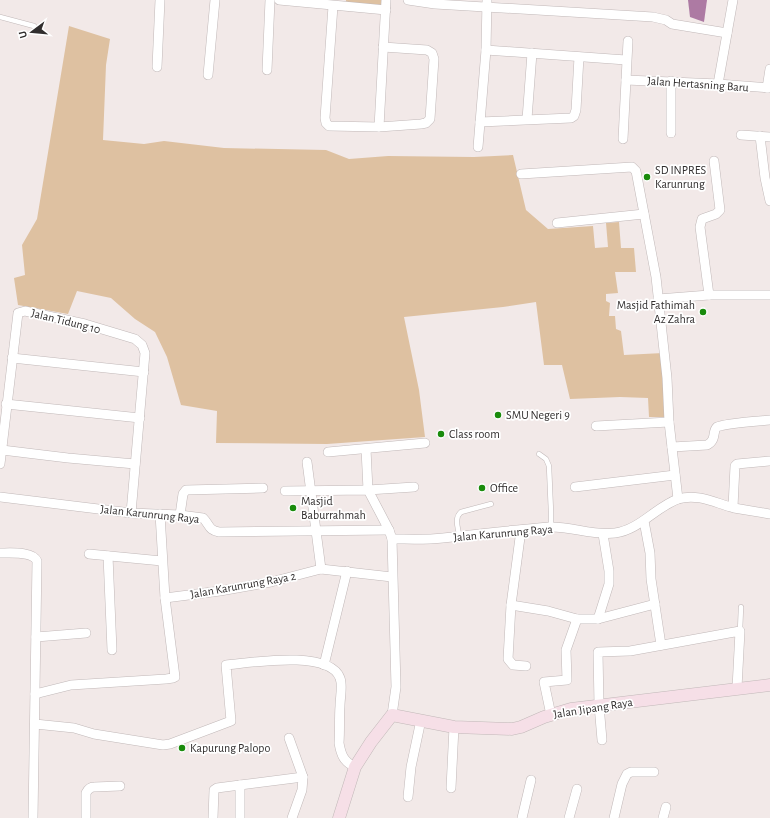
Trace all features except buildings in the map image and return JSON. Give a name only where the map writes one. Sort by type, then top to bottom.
[{"type":"street","points":[[157,67],[160,0]]},
{"type":"street","points":[[208,75],[215,0]]},
{"type":"street","points":[[267,70],[270,0]]},
{"type":"street","points":[[279,0],[386,10]]},
{"type":"street","points":[[379,127],[386,0]]},
{"type":"street","points":[[408,0],[487,4],[653,17],[666,20],[672,24],[727,33]]},
{"type":"street","points":[[718,84],[733,0]]},
{"type":"street","points":[[478,147],[486,50],[487,4]]},
{"type":"street","points":[[333,6],[326,123],[329,126],[379,127],[421,124],[426,123],[430,119],[434,59],[432,53],[427,50],[383,47]]},
{"type":"street","points":[[623,139],[628,41]]},
{"type":"street","points":[[486,50],[626,60]]},
{"type":"street","points":[[527,119],[532,53]]},
{"type":"street","points":[[480,122],[527,119],[566,119],[574,116],[579,57]]},
{"type":"street","points":[[768,88],[770,69]]},
{"type":"street","name":"Jalan Hertasning Baru","points":[[626,80],[671,81],[768,88]]},
{"type":"street","points":[[671,81],[671,133]]},
{"type":"street","points":[[741,135],[770,137]]},
{"type":"street","points":[[760,136],[770,201]]},
{"type":"street","points":[[709,294],[700,227],[702,219],[716,214],[720,210],[714,161]]},
{"type":"street","points":[[520,174],[635,168],[656,277],[667,378],[669,422],[678,499]]},
{"type":"street","points":[[557,224],[644,214]]},
{"type":"street","points":[[658,299],[709,294],[770,295]]},
{"type":"street","name":"Jalan Tidung 10","points":[[0,464],[18,313],[25,311],[85,324],[136,339],[142,345],[145,353],[130,513]]},
{"type":"street","points":[[12,358],[144,372]]},
{"type":"street","points":[[6,404],[140,418]]},
{"type":"street","points":[[672,447],[707,445],[714,438],[715,430],[718,427],[735,423],[770,420]]},
{"type":"street","points":[[596,426],[669,422]]},
{"type":"street","points":[[328,452],[425,443]]},
{"type":"street","points":[[339,818],[355,766],[392,715],[396,687],[390,534],[368,490],[366,449]]},
{"type":"street","points":[[2,450],[135,464]]},
{"type":"street","points":[[733,507],[735,466],[737,464],[769,461]]},
{"type":"street","points":[[307,462],[320,569]]},
{"type":"street","points":[[575,487],[675,475]]},
{"type":"street","points":[[285,491],[368,490],[414,487]]},
{"type":"street","points":[[180,515],[183,494],[186,490],[263,488]]},
{"type":"street","name":"Jalan Karunrung Raya","points":[[0,497],[130,513],[180,515],[203,518],[210,529],[219,532],[316,530],[442,538],[550,527],[603,534],[622,532],[644,521],[678,499],[692,497],[704,498],[733,507],[770,514]]},
{"type":"street","points":[[35,694],[71,686],[166,679],[175,677],[176,675],[173,665],[165,598],[160,514]]},
{"type":"street","points":[[644,521],[650,553],[651,580],[661,645]]},
{"type":"street","points":[[520,530],[511,606],[508,659],[513,665],[526,666]]},
{"type":"street","points":[[598,619],[609,584],[609,571],[603,534]]},
{"type":"street","points":[[0,553],[31,554],[36,558],[33,818]]},
{"type":"street","points":[[89,554],[162,560]]},
{"type":"street","points":[[108,556],[112,650]]},
{"type":"street","name":"Jalan Karunrung Raya 2","points":[[165,598],[220,591],[271,582],[320,569],[392,577]]},
{"type":"street","points":[[324,665],[347,571]]},
{"type":"street","points":[[511,606],[548,611],[577,619],[598,619],[654,604]]},
{"type":"street","points":[[551,715],[544,682],[567,680],[566,650],[577,619]]},
{"type":"street","points":[[602,740],[599,706],[598,652],[630,651],[740,631],[737,688]]},
{"type":"street","points":[[36,637],[86,633]]},
{"type":"street","points":[[35,724],[74,728],[94,734],[156,744],[170,744],[231,721],[226,665],[298,660],[324,665],[338,674],[340,679],[339,743],[343,758],[348,764],[355,766]]},
{"type":"street","name":"Jalan Jipang Raya","points":[[392,715],[454,727],[512,729],[571,709],[770,685]]},
{"type":"street","points":[[408,797],[411,767],[421,720]]},
{"type":"street","points":[[452,788],[454,727]]},
{"type":"street","points":[[289,738],[303,777],[302,790],[292,818]]},
{"type":"street","points":[[614,818],[627,774],[631,772],[654,772]]},
{"type":"street","points":[[214,818],[214,790],[217,788],[303,777]]},
{"type":"street","points":[[522,818],[531,780]]},
{"type":"street","points":[[240,785],[240,818]]},
{"type":"street","points":[[86,818],[86,793],[88,789],[91,787],[120,786]]},
{"type":"street","points":[[569,818],[576,789]]},
{"type":"street","points":[[663,818],[666,807]]},
{"type":"lane","points":[[0,17],[34,26]]},
{"type":"lane","points":[[539,454],[546,459],[549,466],[551,512],[550,527]]},
{"type":"lane","points":[[459,536],[458,515],[461,512],[491,504]]},
{"type":"lane","points":[[740,631],[741,607]]},
{"type":"shaded area","points":[[346,0],[381,0],[384,7],[346,5]]},
{"type":"shaded area","points":[[688,0],[707,0],[704,22],[690,17]]},
{"type":"shaded area","points":[[69,26],[110,39],[106,65],[103,140],[144,144],[164,141],[224,148],[326,150],[349,159],[388,156],[474,157],[513,155],[526,210],[548,229],[593,226],[595,248],[608,247],[606,223],[619,222],[621,248],[634,248],[636,272],[615,272],[618,293],[606,294],[606,301],[610,303],[609,316],[615,316],[616,329],[621,331],[624,355],[663,353],[669,417],[649,417],[648,398],[620,397],[570,399],[562,365],[544,365],[536,302],[503,307],[404,317],[419,390],[425,437],[327,444],[216,443],[217,411],[181,405],[167,357],[155,332],[135,319],[111,298],[77,291],[68,314],[18,305],[14,278],[25,275],[22,245],[37,219]]},
{"type":"place","name":"SD INPRES Karunrung","points":[[647,177]]},
{"type":"place","name":"Masjid Fathimah Az Zahra","points":[[703,312]]},
{"type":"place","name":"SMU Negeri 9","points":[[498,415]]},
{"type":"place","name":"Class room","points":[[441,434]]},
{"type":"place","name":"Office","points":[[482,488]]},
{"type":"place","name":"Masjid Baburrahmah","points":[[293,508]]},
{"type":"place","name":"Kapurung Palopo","points":[[182,748]]}]
